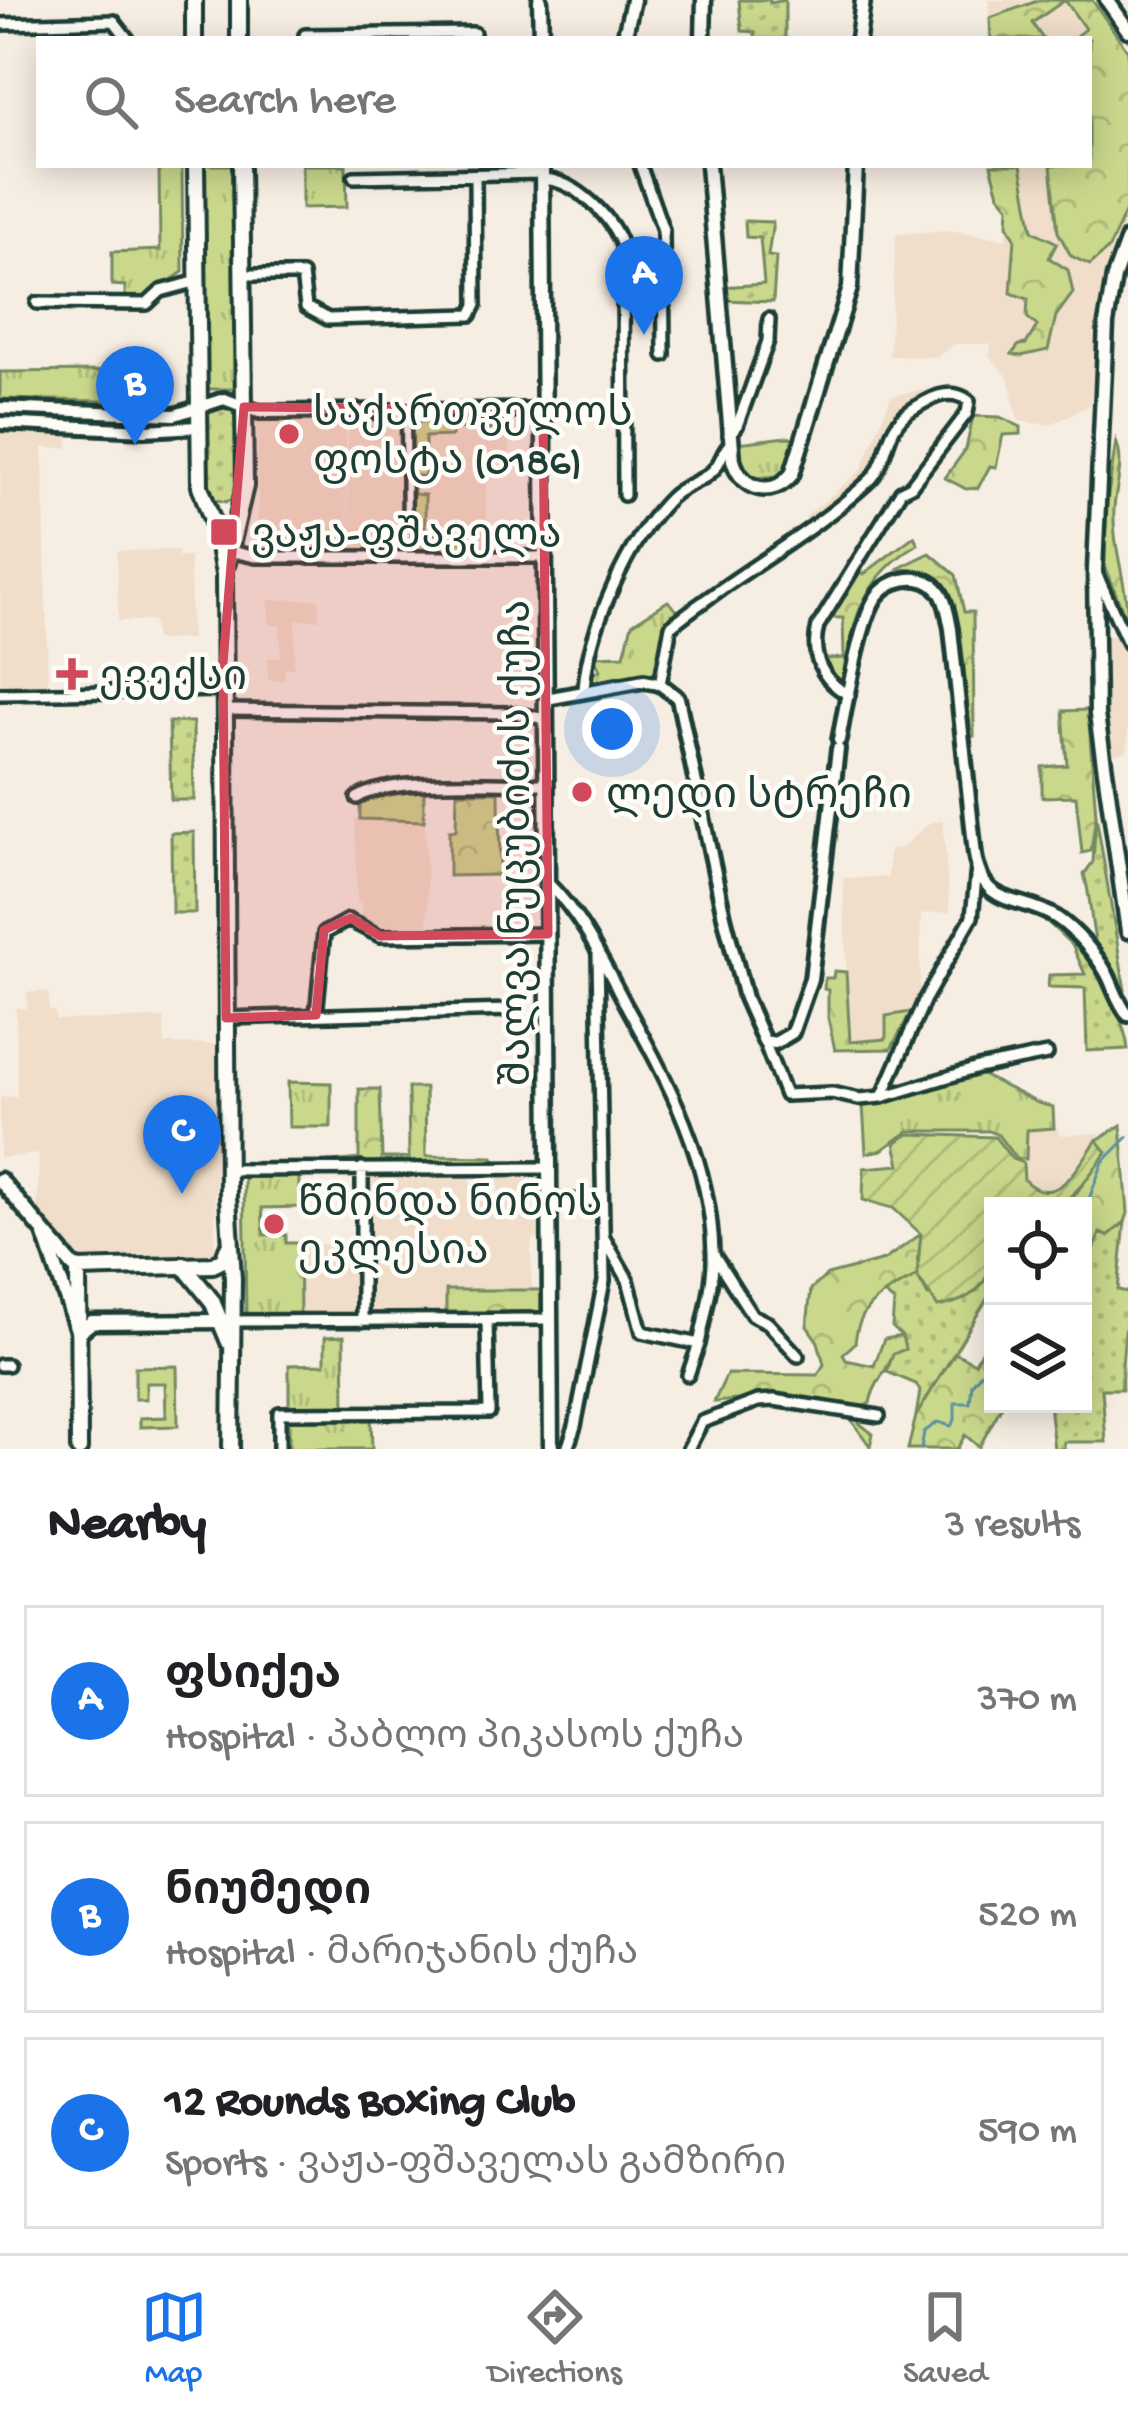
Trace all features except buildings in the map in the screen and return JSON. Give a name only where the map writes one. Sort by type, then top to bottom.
[{"type":"main road","points":[[194,0],[194,36]]},
{"type":"main road","points":[[239,0],[239,36]]},
{"type":"main road","points":[[540,0],[541,36]]},
{"type":"main road","points":[[625,36],[633,0]]},
{"type":"main road","points":[[703,36],[704,0]]},
{"type":"main road","points":[[858,36],[863,0]]},
{"type":"main road","points":[[1107,0],[1128,30]]},
{"type":"main road","points":[[196,168],[197,428],[202,499],[216,531],[224,574],[231,1449]]},
{"type":"main road","points":[[224,574],[243,503],[241,168]]},
{"type":"main road","points":[[709,168],[730,439],[735,469],[761,490],[776,488],[792,474],[850,288],[856,168]]},
{"type":"main road","name":"შალვა ნუცუბიძის ქუჩა","points":[[542,172],[551,1449]]},
{"type":"main road","points":[[1128,239],[1114,277],[1106,323],[1095,570],[1099,748],[1128,931]]},
{"type":"main road","points":[[202,499],[217,508],[243,503]]},
{"type":"main road","points":[[0,1180],[74,1267],[218,1264],[228,1244]]},
{"type":"main road","points":[[44,1232],[78,1333]]},
{"type":"main road","points":[[183,1265],[228,1321]]},
{"type":"main road","points":[[79,1449],[76,1276],[80,1268]]},
{"type":"main road","points":[[78,1333],[92,1322],[228,1321]]},
{"type":"street","points":[[0,24],[114,21],[126,36]]},
{"type":"street","points":[[305,36],[474,33]]},
{"type":"street","points":[[641,168],[663,230],[664,355]]},
{"type":"street","points":[[354,177],[542,172],[573,188],[614,227],[623,249],[624,495]]},
{"type":"street","points":[[242,275],[302,275],[307,307],[328,320],[471,315],[476,305],[475,175]]},
{"type":"street","points":[[37,303],[147,304],[161,291],[198,281]]},
{"type":"street","points":[[584,689],[586,660],[600,612],[656,512],[677,490],[707,476],[730,439],[765,351],[769,319]]},
{"type":"street","points":[[660,683],[671,626],[874,477],[890,434],[905,414],[943,394],[963,395],[969,401],[967,413],[911,486],[901,491],[818,626],[814,642],[825,678],[849,695]]},
{"type":"street","points":[[0,423],[176,422],[219,399],[259,412],[544,410]]},
{"type":"street","points":[[0,408],[176,422],[197,428]]},
{"type":"street","points":[[406,411],[407,544]]},
{"type":"street","points":[[229,551],[256,557],[544,557]]},
{"type":"street","points":[[1095,570],[1128,643]]},
{"type":"street","points":[[764,1041],[775,1043],[792,1033],[811,979],[838,744],[866,623],[878,594],[903,580],[931,583],[946,601],[951,629],[977,868],[974,905],[882,1097]]},
{"type":"street","points":[[545,699],[644,681],[660,683],[678,698],[696,798],[745,998],[784,1095],[882,1097],[978,1068],[1047,1054]]},
{"type":"street","points":[[0,694],[223,690]]},
{"type":"street","points":[[224,710],[514,712],[546,719]]},
{"type":"street","points":[[357,798],[369,790],[411,785],[547,784]]},
{"type":"street","points":[[977,868],[992,894]]},
{"type":"street","points":[[547,882],[574,913],[598,953],[662,1070],[696,1146],[714,1256],[699,1343],[688,1375]]},
{"type":"street","points":[[974,905],[982,895],[992,894],[1042,910],[1064,923],[1105,971],[1128,1016]]},
{"type":"street","points":[[316,1015],[324,933],[352,919],[380,936],[548,934]]},
{"type":"street","points":[[567,1449],[604,1281],[598,953]]},
{"type":"street","points":[[226,1018],[511,1010]]},
{"type":"street","points":[[362,1168],[362,1321]]},
{"type":"street","points":[[227,1170],[550,1168]]},
{"type":"street","points":[[550,1200],[602,1201]]},
{"type":"street","points":[[604,1238],[628,1280],[642,1333],[699,1343]]},
{"type":"street","points":[[714,1256],[752,1315],[768,1323],[798,1356]]},
{"type":"street","points":[[228,1321],[551,1319]]},
{"type":"street","points":[[279,1449],[279,1413],[488,1412],[487,1320]]},
{"type":"street","points":[[688,1449],[702,1422],[758,1401],[879,1416]]},
{"type":"highlighted area","points":[[244,407],[543,410],[548,934],[380,936],[351,918],[324,930],[316,1015],[226,1018],[223,663]]},
{"type":"shaded area","points":[[989,0],[1095,0],[1122,42],[1128,61],[1128,216],[1104,275],[1090,405],[1050,425],[1018,421],[1008,377],[989,356],[991,344],[955,344],[937,357],[889,356],[896,234],[949,230],[1006,239],[1009,206],[999,194],[992,168],[1092,168],[1092,36],[988,36]]},
{"type":"shaded area","points":[[936,387],[939,395],[906,411],[871,479],[809,524],[805,517],[861,470],[891,396]]},
{"type":"shaded area","points":[[507,419],[510,453],[486,455],[487,550],[413,551],[409,544],[409,420]]},
{"type":"shaded area","points":[[257,420],[346,420],[347,542],[348,421],[404,421],[405,551],[258,553]]},
{"type":"shaded area","points":[[0,427],[69,429],[68,448],[43,448],[48,685],[0,686]]},
{"type":"shaded area","points":[[178,550],[178,557],[190,557],[191,639],[155,640],[153,621],[118,621],[117,551]]},
{"type":"shaded area","points":[[319,599],[319,620],[296,620],[294,668],[285,668],[285,680],[268,680],[267,658],[281,657],[280,625],[269,625],[268,600]]},
{"type":"shaded area","points":[[1104,636],[1123,636],[1128,646],[1128,751],[1107,756]]},
{"type":"shaded area","points":[[424,788],[428,925],[386,935],[361,923],[355,818],[359,818],[359,805],[372,793]]},
{"type":"shaded area","points":[[943,820],[950,912],[921,914],[920,995],[911,1012],[886,1016],[886,1039],[849,1042],[843,878],[888,877],[889,849],[902,848],[929,823]]},
{"type":"shaded area","points":[[27,992],[49,992],[49,1010],[55,1011],[56,1020],[164,1018],[165,1044],[217,1044],[215,1256],[75,1260],[37,1210],[39,1154],[0,1158],[0,1097],[17,1096],[16,1008],[27,1008]]},
{"type":"shaded area","points":[[1058,1128],[1059,1135],[1101,1133],[1070,1179],[1058,1188],[1034,1190],[1024,1180],[1028,1130]]},
{"type":"shaded area","points":[[498,1173],[529,1173],[530,1221],[538,1221],[539,1239],[533,1239],[531,1248],[532,1287],[540,1288],[541,1313],[367,1315],[367,1174],[470,1174],[471,1201],[494,1201]]},
{"type":"shaded area","points":[[299,1243],[356,1245],[356,1314],[300,1315]]},
{"type":"green space","points":[[739,0],[785,0],[785,36],[742,31]]},
{"type":"green space","points":[[1040,0],[1065,0],[1032,23],[1041,36],[991,36],[990,18]]},
{"type":"green space","points":[[1065,0],[1092,0],[1128,51],[1128,206],[1109,248],[1090,265],[1071,256],[1058,232],[1051,168],[1092,168],[1092,36],[1076,36],[1085,29]]},
{"type":"green space","points":[[159,168],[182,168],[183,272],[143,299],[125,302],[125,286],[112,285],[112,252],[160,250]]},
{"type":"green space","points":[[202,168],[234,168],[236,389],[204,389]]},
{"type":"green space","points":[[302,168],[346,168],[347,207],[302,208]]},
{"type":"green space","points":[[992,168],[1022,168],[1033,231],[1057,243],[1049,258],[1068,270],[1073,293],[1056,316],[1048,350],[1012,354],[1026,344],[1037,326],[1027,317],[1028,299],[1011,293],[1015,238],[1008,225],[1009,206],[999,194]]},
{"type":"green space","points":[[745,221],[773,222],[768,256],[776,257],[773,302],[723,300],[722,287],[764,284],[760,238],[746,237]]},
{"type":"green space","points":[[105,371],[106,401],[0,399],[0,372]]},
{"type":"green space","points":[[220,405],[231,408],[237,420],[238,492],[226,502],[211,499],[204,459],[206,414]]},
{"type":"green space","points":[[973,416],[1000,417],[1021,427],[1021,434],[1003,435],[996,467],[990,466],[978,488],[966,489],[945,478],[966,449]]},
{"type":"green space","points":[[504,421],[504,430],[453,428],[452,436],[425,437],[425,476],[414,476],[414,494],[425,495],[425,533],[448,533],[449,540],[468,540],[468,550],[414,550],[410,543],[410,422]]},
{"type":"green space","points":[[795,438],[787,465],[777,476],[755,478],[742,466],[738,443]]},
{"type":"green space","points":[[1116,441],[1120,466],[1114,523],[1128,624],[1105,566],[1106,509]]},
{"type":"green space","points":[[914,536],[918,544],[885,570],[864,601],[852,637],[847,678],[840,684],[823,659],[844,658],[843,618],[828,618],[859,571],[864,574]]},
{"type":"green space","points":[[930,553],[956,575],[964,612],[973,612],[974,736],[969,737],[960,632],[949,594],[931,575],[897,569]]},
{"type":"green space","points":[[668,601],[680,614],[666,627],[660,670],[590,682],[589,676],[600,670],[594,656],[624,655],[632,624]]},
{"type":"green space","points":[[1088,710],[1096,815],[1091,851],[1082,853],[1076,796],[1042,797],[1042,767],[1067,765],[1063,711]]},
{"type":"green space","points":[[169,722],[193,722],[194,800],[171,800]]},
{"type":"green space","points":[[424,788],[424,821],[360,819],[360,804],[372,794]]},
{"type":"green space","points":[[457,792],[499,792],[500,875],[449,876],[449,831],[456,830]]},
{"type":"green space","points":[[1096,815],[1125,990],[1120,992],[1097,946],[1084,874],[1093,862]]},
{"type":"green space","points":[[194,832],[195,913],[172,913],[171,833]]},
{"type":"green space","points":[[1042,917],[1071,935],[1085,952],[1109,993],[1128,1049],[1087,1051],[1085,988],[1048,987],[1049,975],[1085,974],[1072,945]]},
{"type":"green space","points":[[834,971],[846,972],[850,1042],[886,1039],[886,1016],[911,1012],[891,1049],[835,1050],[828,990],[824,989],[825,978],[833,978]]},
{"type":"green space","points":[[978,1073],[1053,1107],[1054,1128],[1027,1130],[1026,1159],[1016,1159],[998,1135],[989,1131],[909,1131],[882,1150],[866,1153],[863,1105]]},
{"type":"green space","points":[[288,1082],[331,1083],[331,1127],[289,1127]]},
{"type":"green space","points":[[408,1088],[425,1088],[426,1156],[493,1157],[496,1163],[333,1162],[359,1159],[359,1089],[380,1089],[382,1158],[409,1158]]},
{"type":"green space","points":[[1121,1125],[1128,1213],[1125,1222],[1108,1236],[1100,1233],[1092,1256],[1092,1197],[1073,1197],[1106,1152],[1097,1140]]},
{"type":"green space","points":[[909,1134],[995,1137],[1012,1159],[1023,1163],[1024,1180],[1047,1191],[1075,1172],[1097,1140],[1107,1152],[1069,1197],[984,1197],[984,1281],[973,1294],[938,1307],[917,1276],[921,1234],[893,1208],[863,1200],[864,1168],[900,1165],[895,1143]]},
{"type":"green space","points":[[299,1175],[299,1207],[262,1208],[264,1235],[286,1235],[286,1243],[299,1243],[300,1315],[246,1315],[244,1176]]},
{"type":"green space","points":[[1125,1222],[1118,1290],[1128,1292],[1122,1389],[1102,1389],[1106,1442],[1064,1442],[1064,1449],[1054,1449],[1050,1413],[1092,1413],[1092,1256],[1100,1232],[1108,1235]]},
{"type":"green space","points":[[921,1234],[917,1276],[868,1309],[855,1343],[843,1354],[846,1360],[874,1366],[884,1339],[902,1336],[905,1349],[893,1354],[870,1403],[861,1408],[859,1423],[873,1434],[870,1446],[848,1417],[825,1403],[778,1398],[714,1402],[727,1374],[818,1375],[824,1364],[807,1326],[811,1289],[827,1275],[884,1260]]},
{"type":"green space","points":[[917,1276],[928,1296],[974,1292],[984,1279],[984,1304],[916,1416],[920,1391],[916,1384],[887,1372],[893,1353],[905,1349],[902,1336],[892,1327],[894,1302],[884,1294]]},
{"type":"green space","points":[[446,1290],[541,1290],[541,1313],[446,1314]]},
{"type":"green space","points":[[344,1336],[345,1409],[289,1409],[289,1365],[325,1364],[325,1337]]},
{"type":"green space","points":[[984,1346],[984,1413],[998,1413],[979,1447],[965,1435],[957,1449],[908,1449],[916,1416],[955,1353],[975,1363]]},
{"type":"green space","points":[[177,1366],[178,1426],[140,1427],[140,1418],[166,1417],[165,1383],[146,1383],[146,1399],[135,1399],[135,1367]]},
{"type":"green space","points":[[371,1416],[372,1449],[289,1449],[289,1417]]},
{"type":"waterway","points":[[1090,1197],[1103,1162],[1128,1137]]},
{"type":"waterway","points":[[921,1449],[924,1432],[938,1422],[951,1426],[955,1403],[970,1403],[972,1384],[984,1369]]},
{"type":"place","name":"ფსიქეა","points":[[644,335]]},
{"type":"place","name":"საქართველოს ფოსტა (0186)","points":[[289,434]]},
{"type":"place","name":"ნიუმედი","points":[[135,445]]},
{"type":"place","name":"ვაჟა-ფშაველა","points":[[224,532]]},
{"type":"place","name":"ევექსი","points":[[72,674]]},
{"type":"place","name":"ლედი სტრეჩი","points":[[582,792]]},
{"type":"place","name":"12 Rounds Boxing Club","points":[[182,1194]]},
{"type":"place","name":"წმინდა ნინოს ეკლესია","points":[[274,1224]]}]
